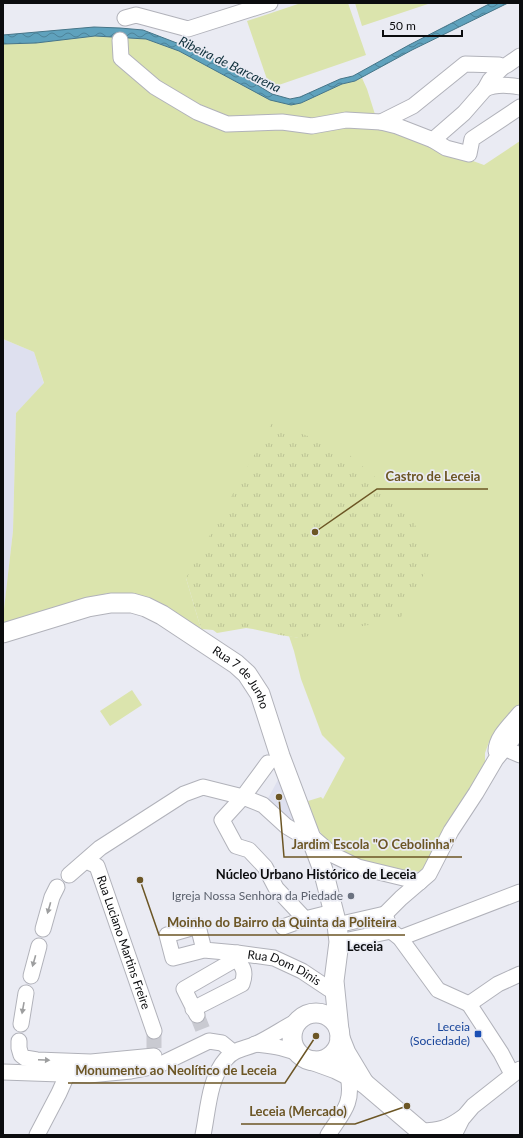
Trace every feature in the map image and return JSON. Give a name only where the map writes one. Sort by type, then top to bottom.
[{"type":"main road","name":"Rua 7 de Junho","points":[[3,633],[88,607],[110,603],[132,603],[146,607],[162,615],[236,664],[247,674],[260,694],[280,756],[323,870],[337,932]]},
{"type":"main road","points":[[307,1058],[322,1060],[334,1052],[338,1046],[339,1034],[332,985],[337,932]]},
{"type":"main road","points":[[332,985],[318,1004],[294,1026],[292,1042],[295,1049],[307,1058],[336,1069],[361,1082],[423,1133]]},
{"type":"main road","points":[[303,1017],[314,1013],[322,1014],[329,1017],[335,1023],[346,1053],[361,1082]]},
{"type":"street","points":[[131,3],[124,20],[136,15],[188,29],[270,3]]},
{"type":"street","points":[[120,40],[122,58],[154,87],[197,112],[227,124],[282,122],[312,126],[346,120],[381,122],[397,126],[433,140],[446,148],[469,154],[472,139],[520,107]]},
{"type":"street","points":[[433,140],[464,113],[485,89],[490,80],[503,67],[507,66],[520,56]]},
{"type":"street","points":[[381,122],[413,106],[465,64],[499,65],[503,67]]},
{"type":"street","points":[[485,89],[493,86],[510,85],[520,87]]},
{"type":"street","points":[[500,753],[496,745],[503,733],[520,713]]},
{"type":"street","points":[[337,932],[384,914],[429,874],[451,831],[500,753],[520,730]]},
{"type":"street","points":[[500,753],[520,755]]},
{"type":"street","points":[[268,764],[222,820],[236,846],[249,850],[265,867],[276,888],[305,919],[337,932],[395,935],[520,892]]},
{"type":"street","points":[[69,875],[100,848],[184,794],[204,787],[242,797],[263,805],[286,826],[296,832],[311,836],[333,855],[358,867],[420,882]]},
{"type":"street","name":"Rua Luciano Martins Freire","points":[[86,861],[97,866],[154,1031]]},
{"type":"street","points":[[43,930],[56,888]]},
{"type":"street","points":[[384,914],[395,935],[438,990],[469,1004],[516,1072],[480,1099],[464,1117],[454,1135]]},
{"type":"street","points":[[283,926],[305,919]]},
{"type":"street","points":[[31,976],[39,946]]},
{"type":"street","name":"Rua Dom Dinis","points":[[204,950],[237,956],[274,958],[332,985]]},
{"type":"street","points":[[237,956],[242,965],[245,976],[242,984],[195,1012],[184,989],[237,956]]},
{"type":"street","points":[[469,1004],[498,984],[520,974]]},
{"type":"street","points":[[21,1024],[26,993]]},
{"type":"street","points":[[202,1135],[215,1077],[224,1062],[233,1052],[255,1044],[303,1017]]},
{"type":"street","points":[[3,1072],[89,1075],[131,1071],[155,1057],[206,1036],[222,1043],[233,1052]]},
{"type":"street","points":[[19,1041],[21,1055],[25,1058],[37,1060],[86,1062],[155,1057]]},
{"type":"street","points":[[255,1044],[284,1048],[307,1058]]},
{"type":"street","points":[[37,1135],[60,1094],[67,1075]]},
{"type":"street","points":[[328,1135],[347,1105],[351,1094],[361,1082]]},
{"type":"street","points":[[423,1133],[440,1130],[452,1125],[464,1117]]},
{"type":"shaded area","points":[[3,339],[34,352],[44,384],[16,413],[13,531],[4,610],[3,610]]},
{"type":"shaded area","points":[[280,776],[299,826],[265,804]]},
{"type":"green space","points":[[301,3],[348,3],[366,55],[270,88],[247,21]]},
{"type":"green space","points":[[355,3],[431,3],[362,26]]},
{"type":"green space","points":[[95,36],[146,39],[179,51],[270,100],[301,103],[342,84],[362,78],[379,127],[484,165],[520,141],[520,710],[497,737],[489,742],[485,753],[485,764],[424,872],[379,866],[350,857],[337,849],[326,839],[317,827],[308,801],[321,797],[323,799],[345,758],[322,735],[301,679],[289,636],[299,638],[186,578],[201,629],[127,595],[108,593],[3,624],[3,610],[13,531],[16,413],[44,383],[34,352],[3,339],[3,44],[36,43]]},
{"type":"green space","points":[[272,423],[341,448],[381,482],[405,505],[432,559],[400,619],[299,638],[246,628],[217,633],[213,630],[201,629],[186,578]]},
{"type":"green space","points":[[132,690],[142,705],[110,726],[100,711]]},
{"type":"water","points":[[491,3],[508,3],[412,50],[355,81],[342,84],[301,103],[291,105],[270,100],[179,51],[146,39],[95,36],[36,43],[3,44],[3,35],[94,27],[143,30],[208,55],[272,94],[290,99],[300,97],[340,79],[353,76],[409,45]]},
{"type":"tunnel","points":[[197,1015],[203,1030]]},
{"type":"tunnel","points":[[154,1031],[154,1048]]},
{"type":"place","name":"Castro de Leceia","points":[[315,532]]},
{"type":"place","name":"Jardim Escola \"O Cebolinha\"","points":[[279,797]]},
{"type":"place","name":"Moinho do Bairro da Quinta da Politeira","points":[[140,880]]},
{"type":"place","name":"Igreja Nossa Senhora da Piedade","points":[[351,896]]},
{"type":"place","name":"Leceia (Sociedade)","points":[[478,1034]]},
{"type":"place","name":"Monumento ao Neolítico de Leceia","points":[[316,1036]]},
{"type":"place","name":"Leceia (Mercado)","points":[[407,1106]]},
{"type":"district","name":"Núcleo Urbano Histórico de Leceia","points":[[316,874]]},
{"type":"district","name":"Leceia","points":[[365,946]]},
{"type":"water label","name":"Ribeira de Barcarena","points":[[230,64]]}]
